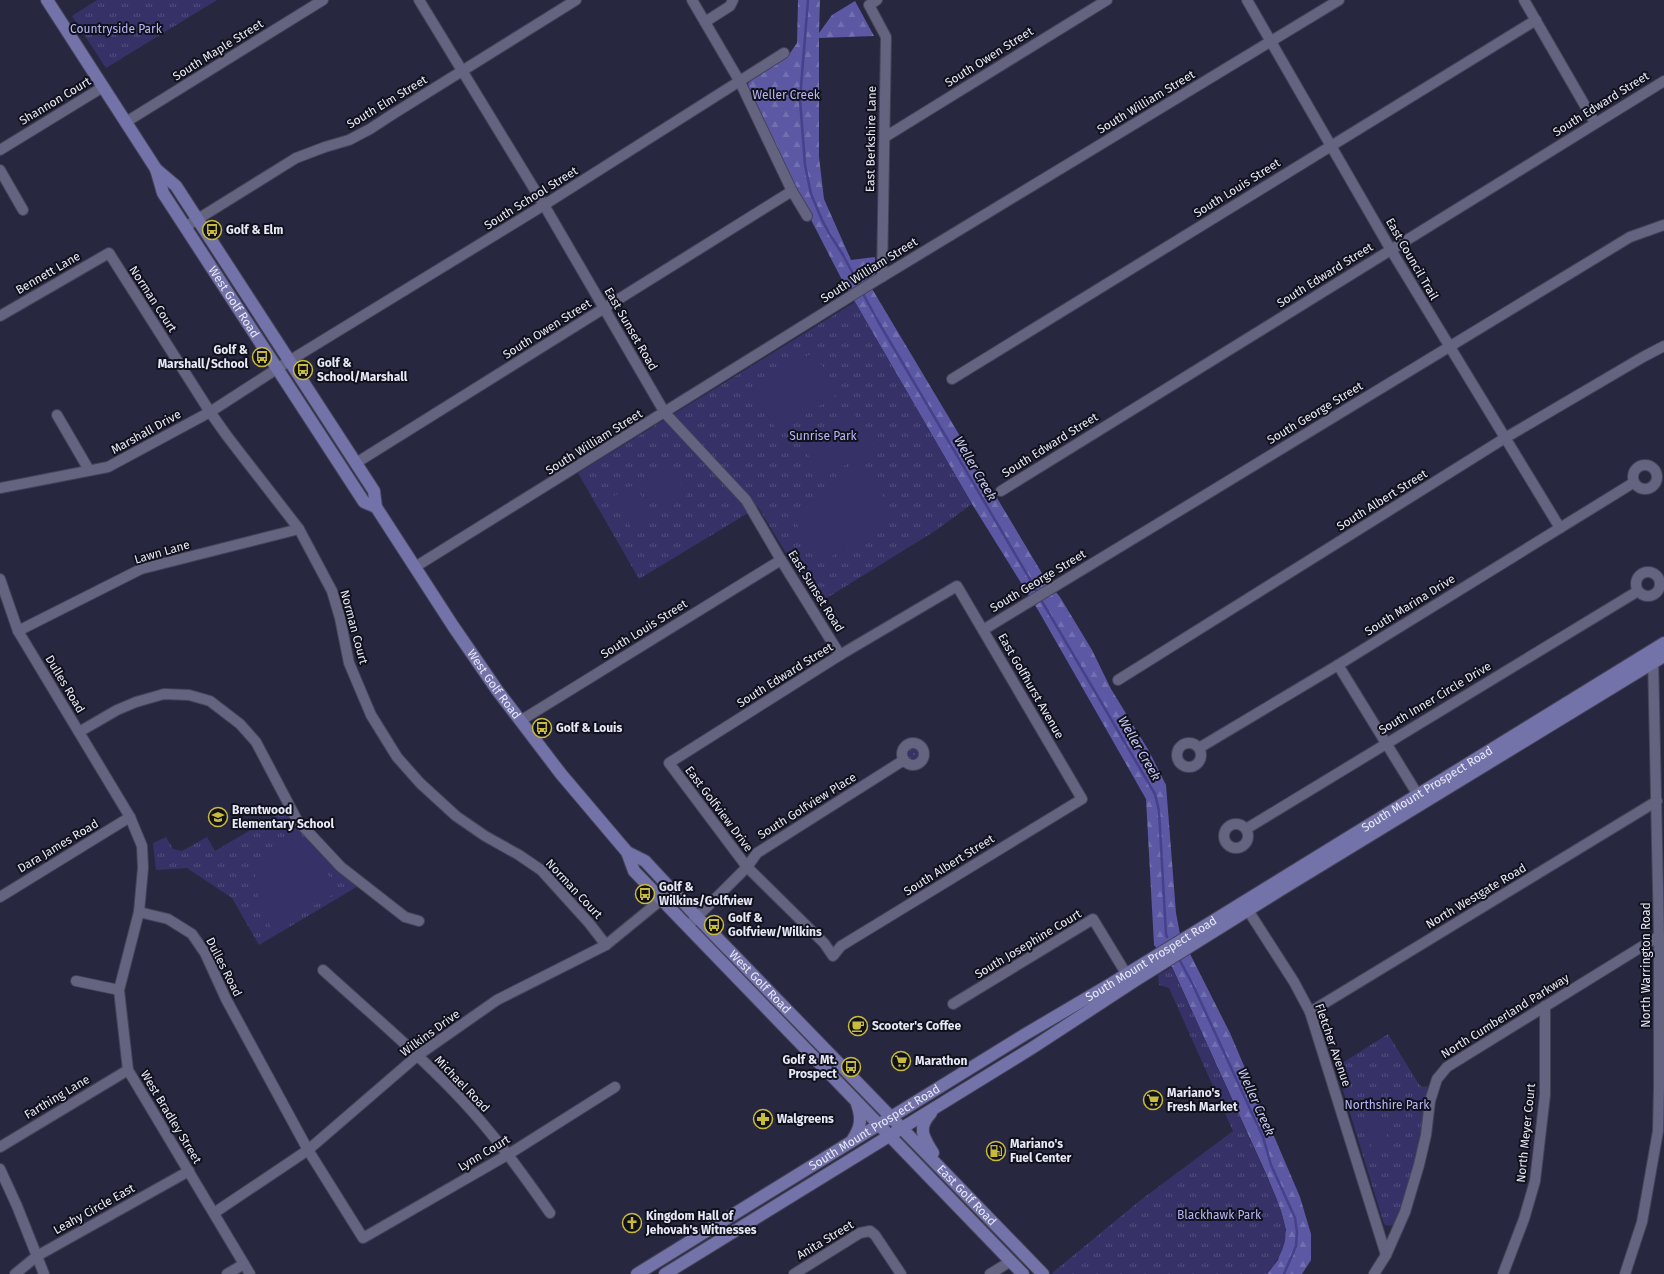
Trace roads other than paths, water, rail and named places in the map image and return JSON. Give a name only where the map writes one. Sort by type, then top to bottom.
[{"type":"main road","name":"West Golf Road","points":[[47,0],[156,169],[163,193],[364,502],[376,507]]},
{"type":"main road","name":"West Golf Road","points":[[156,169],[176,186],[198,219],[374,491],[376,507],[476,660],[520,721],[581,798],[627,852],[634,871],[878,1125]]},
{"type":"main road","name":"South Mount Prospect Road","points":[[637,1274],[891,1117],[1129,979],[1421,799],[1656,657],[1664,643]]},
{"type":"main road","name":"West Golf Road","points":[[627,852],[645,862],[891,1117]]},
{"type":"main road","name":"South Mount Prospect Road","points":[[665,1274],[1032,1048],[1129,979]]},
{"type":"main road","points":[[852,1141],[857,1133],[861,1121],[857,1103]]},
{"type":"main road","points":[[935,1108],[926,1118],[923,1125],[923,1137],[945,1172]]},
{"type":"main road","name":"East Golf Road","points":[[891,1117],[1043,1274]]},
{"type":"main road","name":"East Golf Road","points":[[878,1125],[1023,1274]]},
{"type":"main road","points":[[830,1172],[882,1149],[892,1148],[903,1151]]},
{"type":"street","name":"South Maple Street","points":[[126,122],[323,0]]},
{"type":"street","name":"East Sunset Road","points":[[419,0],[544,205],[665,413],[746,500],[840,655]]},
{"type":"street","name":"South Elm Street","points":[[185,226],[296,158],[349,140],[370,129],[576,0]]},
{"type":"street","points":[[692,0],[740,82],[792,191],[807,216]]},
{"type":"street","points":[[705,22],[730,6],[733,0]]},
{"type":"street","name":"South Owen Street","points":[[885,137],[1107,0]]},
{"type":"street","name":"East Council Trail","points":[[1247,0],[1332,145],[1391,250],[1560,528]]},
{"type":"street","name":"South William Street","points":[[415,567],[882,277],[1339,0]]},
{"type":"street","points":[[1524,0],[1595,123]]},
{"type":"street","name":"East Berkshire Lane","points":[[873,3],[886,37],[882,277]]},
{"type":"street","name":"South Louis Street","points":[[952,379],[1536,20]]},
{"type":"street","name":"South School Street","points":[[289,361],[544,205],[784,53]]},
{"type":"street","name":"South Edward Street","points":[[1000,491],[1664,81]]},
{"type":"street","name":"Shannon Court","points":[[0,150],[103,87]]},
{"type":"street","points":[[0,170],[23,210]]},
{"type":"street","name":"South Owen Street","points":[[356,463],[792,191]]},
{"type":"street","name":"South George Street","points":[[983,630],[1630,237],[1664,225]]},
{"type":"street","name":"Bennett Lane","points":[[0,316],[109,253]]},
{"type":"street","name":"Norman Court","points":[[109,253],[210,412],[299,530],[332,592],[340,618],[349,663],[371,715],[397,756],[420,783],[456,816],[485,836],[519,855],[540,870],[589,923],[606,945]]},
{"type":"street","name":"South Albert Street","points":[[1118,680],[1505,438],[1664,346]]},
{"type":"street","name":"Marshall Drive","points":[[0,488],[89,470],[108,468],[210,412],[289,361]]},
{"type":"street","points":[[57,415],[89,470]]},
{"type":"street","name":"South Marina Drive","points":[[1199,748],[1338,665],[1633,483]]},
{"type":"street","name":"Lawn Lane","points":[[18,631],[141,570],[299,530]]},
{"type":"street","name":"South Louis Street","points":[[520,721],[781,560]]},
{"type":"street","name":"Dulles Road","points":[[0,579],[18,631],[130,817],[142,846],[143,868],[139,912],[168,919],[192,934],[205,953],[226,999],[308,1150],[363,1238]]},
{"type":"street","name":"South Edward Street","points":[[669,763],[840,655],[957,586]]},
{"type":"street","name":"East Golfhurst Avenue","points":[[957,586],[1082,799]]},
{"type":"street","name":"South Inner Circle Drive","points":[[1246,829],[1638,590]]},
{"type":"street","name":"North Warrington Road","points":[[1625,1274],[1642,1222],[1658,1131],[1659,936],[1656,657]]},
{"type":"street","points":[[1338,665],[1421,799]]},
{"type":"street","points":[[78,732],[136,702],[164,694],[190,695],[210,701],[240,724],[256,742],[297,820],[340,867],[405,917],[418,921]]},
{"type":"street","name":"South Golfview Place","points":[[687,927],[746,867],[757,853],[904,760]]},
{"type":"street","name":"East Golfview Drive","points":[[669,763],[746,867],[824,943],[833,956]]},
{"type":"street","name":"South Albert Street","points":[[833,956],[842,946],[1082,799]]},
{"type":"street","name":"North Westgate Road","points":[[1310,1012],[1657,801]]},
{"type":"street","name":"Dara James Road","points":[[0,897],[130,817]]},
{"type":"street","name":"Wilkins Drive","points":[[214,1213],[308,1150],[417,1056],[497,1000],[606,945],[662,901],[672,891]]},
{"type":"street","name":"Fletcher Avenue","points":[[1246,906],[1294,982],[1310,1012],[1386,1256]]},
{"type":"street","name":"West Bradley Street","points":[[139,912],[119,990],[128,1070],[250,1274]]},
{"type":"street","name":"South Josephine Court","points":[[953,1004],[1093,920],[1129,979]]},
{"type":"street","name":"North Cumberland Parkway","points":[[1374,1274],[1386,1256],[1405,1212],[1415,1181],[1426,1135],[1430,1101],[1436,1079],[1447,1067],[1659,936]]},
{"type":"street","name":"Michael Road","points":[[323,970],[417,1056],[460,1098],[509,1154],[550,1213]]},
{"type":"street","points":[[76,981],[119,990]]},
{"type":"street","name":"North Meyer Court","points":[[1503,1274],[1524,1219],[1536,1181],[1545,1096],[1545,1006]]},
{"type":"street","name":"Farthing Lane","points":[[0,1146],[128,1070]]},
{"type":"street","name":"Lynn Court","points":[[363,1238],[509,1154],[616,1087]]},
{"type":"street","points":[[0,1169],[17,1206],[44,1274]]},
{"type":"street","name":"Leahy Circle East","points":[[15,1274],[37,1256],[188,1171]]},
{"type":"street","name":"Anita Street","points":[[794,1274],[860,1233],[870,1231],[875,1235],[901,1274]]},
{"type":"street","points":[[990,1274],[1011,1262]]},
{"type":"street","points":[[227,1274],[244,1264]]},
{"type":"waterway","name":"Weller Creek","points":[[808,0],[800,99],[805,165],[811,194],[822,220],[860,287]]},
{"type":"waterway","name":"Weller Creek","points":[[862,292],[1038,593]]},
{"type":"waterway","name":"Weller Creek","points":[[1040,598],[1155,794],[1159,811],[1167,937]]},
{"type":"waterway","name":"Weller Creek","points":[[1178,957],[1193,985],[1263,1137],[1271,1165],[1295,1218],[1297,1232],[1296,1246],[1284,1274]]},
{"type":"place","name":"Golf & Elm","points":[[212,230]]},
{"type":"place","name":"Golf & Marshall/School","points":[[262,357]]},
{"type":"place","name":"Golf & School/Marshall","points":[[303,370]]},
{"type":"place","name":"Golf & Louis","points":[[542,728]]},
{"type":"place","name":"Brentwood Elementary School","points":[[218,817]]},
{"type":"place","name":"Golf & Wilkins/Golfview","points":[[645,894]]},
{"type":"place","name":"Golf & Golfview/Wilkins","points":[[714,925]]},
{"type":"place","name":"Scooter's Coffee","points":[[858,1026]]},
{"type":"place","name":"Marathon","points":[[901,1061]]},
{"type":"place","name":"Golf & Mt. Prospect","points":[[851,1067]]},
{"type":"place","name":"Mariano's Fresh Market","points":[[1153,1100]]},
{"type":"place","name":"Walgreens","points":[[763,1119]]},
{"type":"place","name":"Mariano's Fuel Center","points":[[996,1151]]},
{"type":"place","name":"Kingdom Hall of Jehovah's Witnesses","points":[[632,1223]]},
{"type":"park label","name":"Countryside Park","points":[[116,29]]},
{"type":"park label","name":"Sunrise Park","points":[[823,436]]},
{"type":"park label","name":"Northshire Park","points":[[1387,1105]]},
{"type":"park label","name":"Blackhawk Park","points":[[1219,1215]]}]
